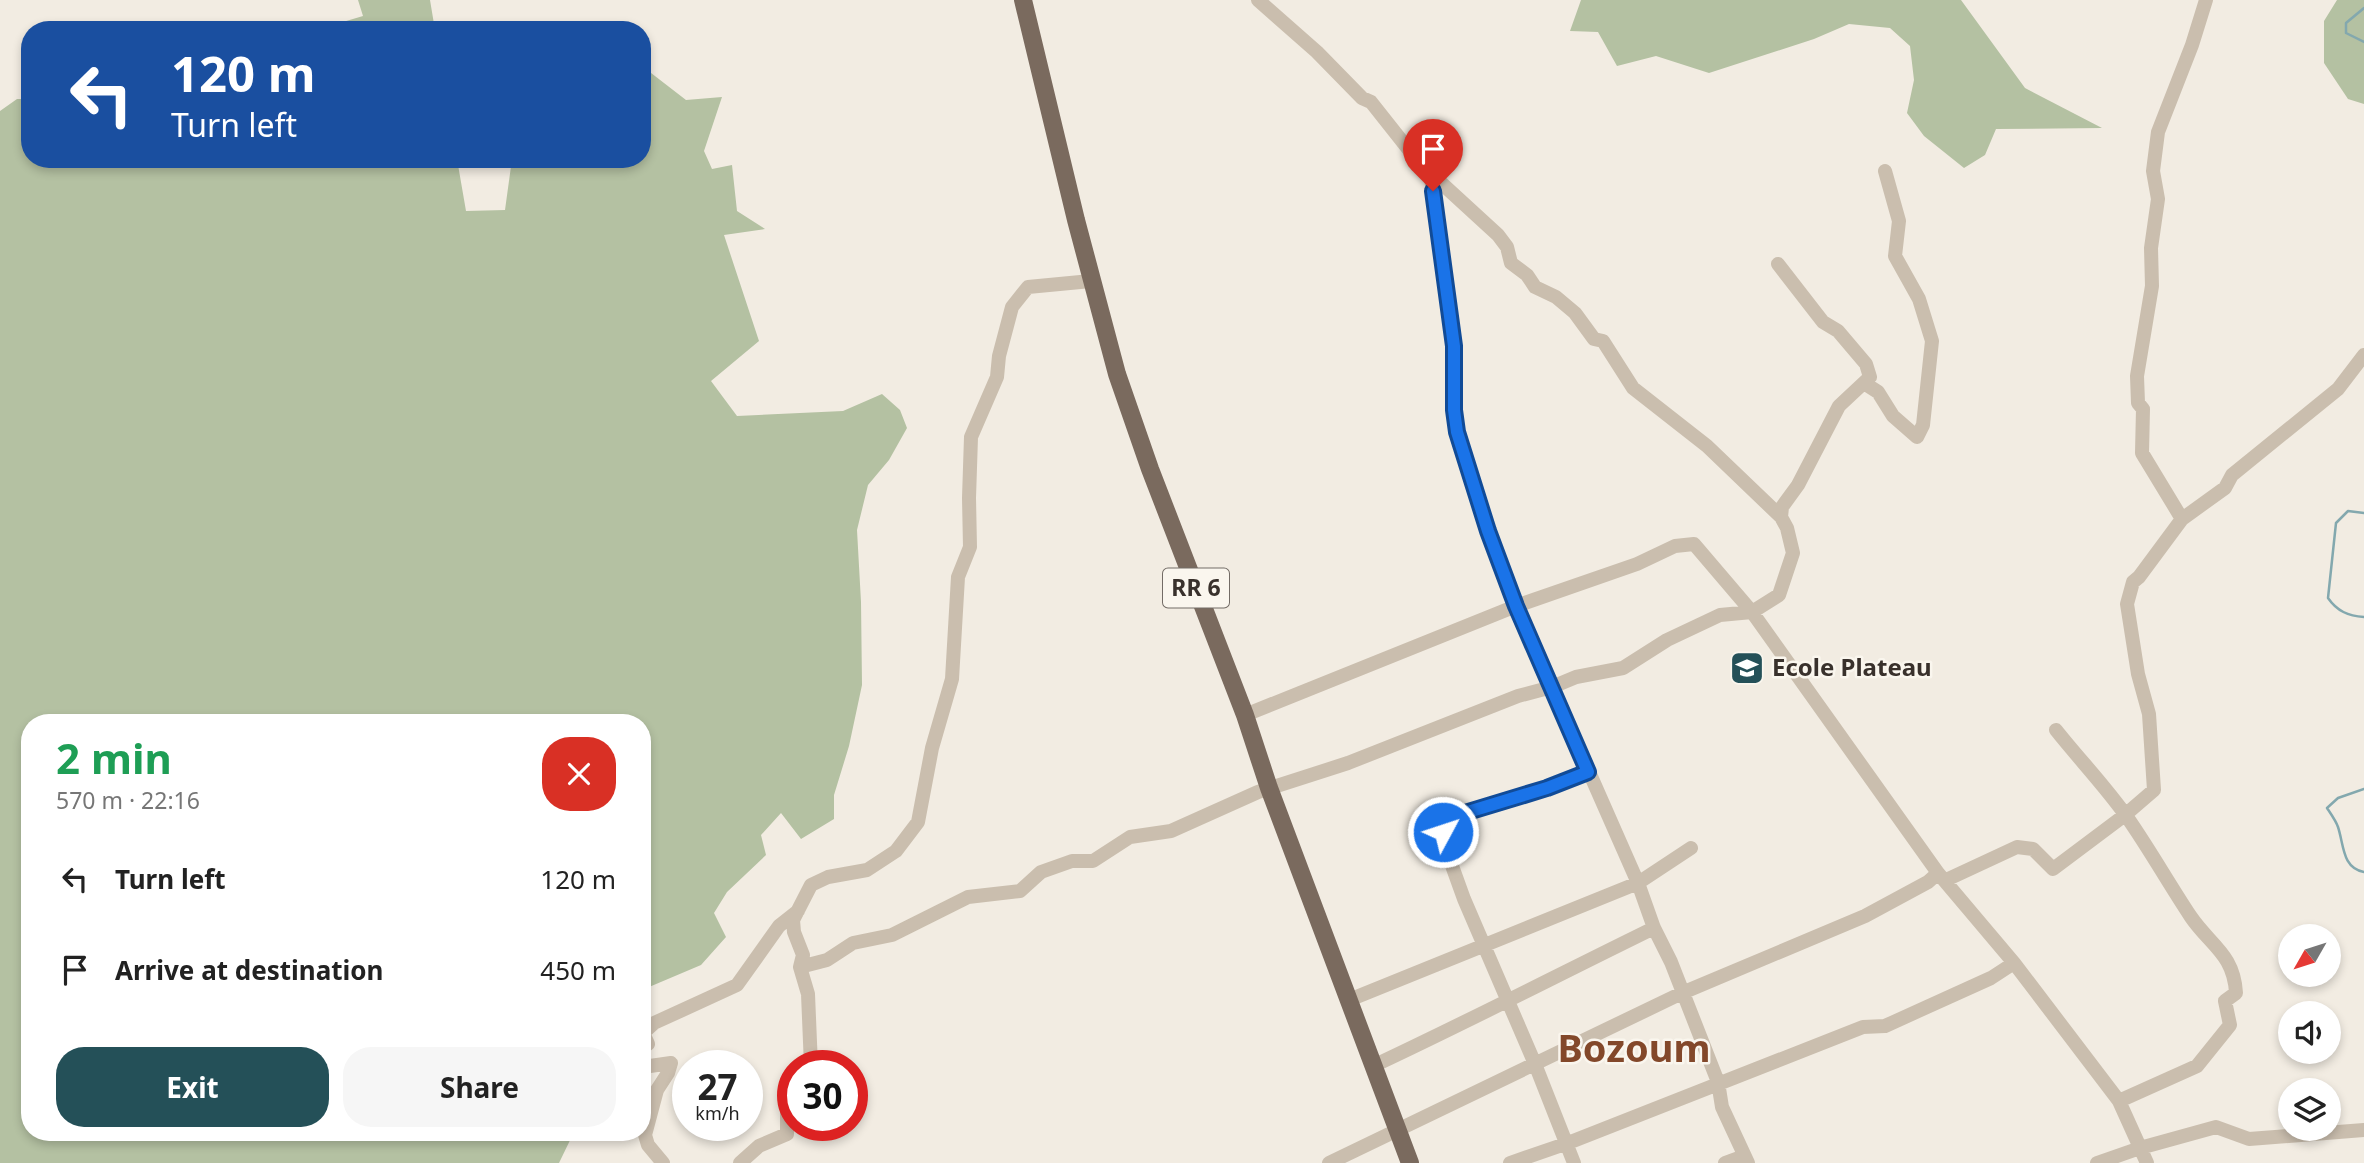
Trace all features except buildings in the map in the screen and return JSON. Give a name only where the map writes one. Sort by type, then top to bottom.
[{"type":"main road","name":"RR 6","points":[[1023,0],[1091,281],[1117,374],[1150,469],[1245,715],[1269,788],[1410,1163]]},
{"type":"street","points":[[800,967],[827,960],[853,943],[892,935],[968,897],[1020,891],[1041,872],[1072,861],[1093,861],[1130,837],[1171,831],[1269,788],[1348,763],[1518,696],[1576,677],[1631,664],[1667,640],[1720,615],[1752,612],[1779,595],[1793,553],[1787,528],[1781,517],[1707,446],[1633,388],[1603,341],[1594,340],[1575,313],[1556,298],[1535,287],[1527,275],[1511,263],[1507,247],[1498,235],[1409,150],[1371,102],[1362,98],[1317,52],[1258,0]]},
{"type":"street","points":[[2182,519],[2142,453],[2143,409],[2138,403],[2137,376],[2152,286],[2151,248],[2158,199],[2153,171],[2158,132],[2206,0]]},
{"type":"street","points":[[1430,171],[1454,346],[1454,410],[1457,432],[1488,531],[1516,606],[1638,883],[1718,1082],[1722,1107],[1746,1160],[1726,1163]]},
{"type":"street","points":[[1864,383],[1878,392],[1894,416],[1917,437],[1923,425],[1932,341],[1919,299],[1895,256],[1899,221],[1885,171]]},
{"type":"street","points":[[1778,264],[1823,321],[1838,331],[1866,364],[1870,377],[1839,405],[1798,485],[1782,507],[1781,517]]},
{"type":"street","points":[[810,1050],[808,994],[800,967],[803,955],[794,932],[793,920],[811,885],[828,877],[867,870],[896,851],[918,822],[932,748],[952,679],[958,577],[970,547],[971,437],[998,377],[999,356],[1013,307],[1028,287],[1091,281]]},
{"type":"street","points":[[1329,1163],[1682,993],[1865,916],[1942,876],[2017,847],[2033,849],[2053,869],[2125,815],[2154,790],[2149,715],[2137,674],[2127,604],[2133,582],[2139,578],[2182,519],[2225,488],[2232,475],[2338,389],[2364,355]]},
{"type":"street","points":[[1245,715],[1516,606],[1637,564],[1675,546],[1694,544],[1752,612],[1942,876],[2014,963],[2119,1101],[2147,1163]]},
{"type":"street","points":[[2056,730],[2125,815],[2193,920],[2219,947],[2231,967],[2236,993],[2225,1001],[2230,1025],[2197,1066],[2119,1101]]},
{"type":"street","points":[[1574,1163],[1568,1143],[1483,945],[1442,838],[1444,826],[1468,811],[1547,788],[1588,772]]},
{"type":"street","points":[[1349,1000],[1638,883],[1691,848]]},
{"type":"street","points":[[651,1026],[737,985],[779,926],[799,910]]},
{"type":"street","points":[[1373,1066],[1654,928]]},
{"type":"street","points":[[1510,1163],[1568,1143],[1863,1027],[1885,1026],[1991,978],[2014,963]]},
{"type":"street","points":[[651,1066],[671,1063],[657,1090],[651,1112]]},
{"type":"street","points":[[2097,1163],[2140,1147],[2216,1127],[2249,1139],[2364,1130]]},
{"type":"street","points":[[740,1163],[759,1146],[777,1138]]},
{"type":"street","points":[[647,1141],[663,1163]]},
{"type":"green space","points":[[358,0],[430,0],[434,21],[346,21],[363,16]]},
{"type":"green space","points":[[1581,0],[1961,0],[2025,88],[2102,128],[1996,129],[1985,155],[1964,168],[1924,136],[1907,113],[1914,80],[1910,46],[1890,28],[1849,24],[1814,39],[1709,73],[1656,56],[1617,66],[1598,32],[1570,31]]},
{"type":"green space","points":[[2337,0],[2364,0],[2364,104],[2348,99],[2324,63],[2324,21]]},
{"type":"green space","points":[[651,73],[686,100],[722,97],[704,151],[712,169],[732,165],[737,211],[765,229],[724,235],[759,341],[711,381],[737,416],[843,411],[882,394],[900,410],[907,428],[889,460],[868,485],[857,530],[862,685],[849,746],[834,795],[834,819],[801,839],[781,813],[761,835],[766,855],[727,892],[714,913],[726,937],[701,965],[651,986],[651,714],[21,714],[21,1141],[570,1141],[559,1163],[0,1163],[0,111],[21,99],[21,168],[459,168],[466,211],[505,210],[511,168],[651,168]]},
{"type":"waterway","points":[[2364,8],[2346,23],[2346,33],[2364,42]]},
{"type":"waterway","points":[[2364,513],[2348,511],[2336,523],[2328,598],[2343,612],[2364,617]]},
{"type":"waterway","points":[[2364,789],[2338,798],[2327,808],[2337,825],[2348,861],[2351,866],[2364,872]]},
{"type":"place","name":"Ecole Plateau","points":[[1747,668]]},
{"type":"district","name":"Bozoum","points":[[1634,1049]]},
{"type":"route","points":[[1433,191],[1454,346],[1454,420],[1457,432],[1488,531],[1516,606],[1588,772],[1547,788],[1458,815],[1444,826],[1443,832]]}]
